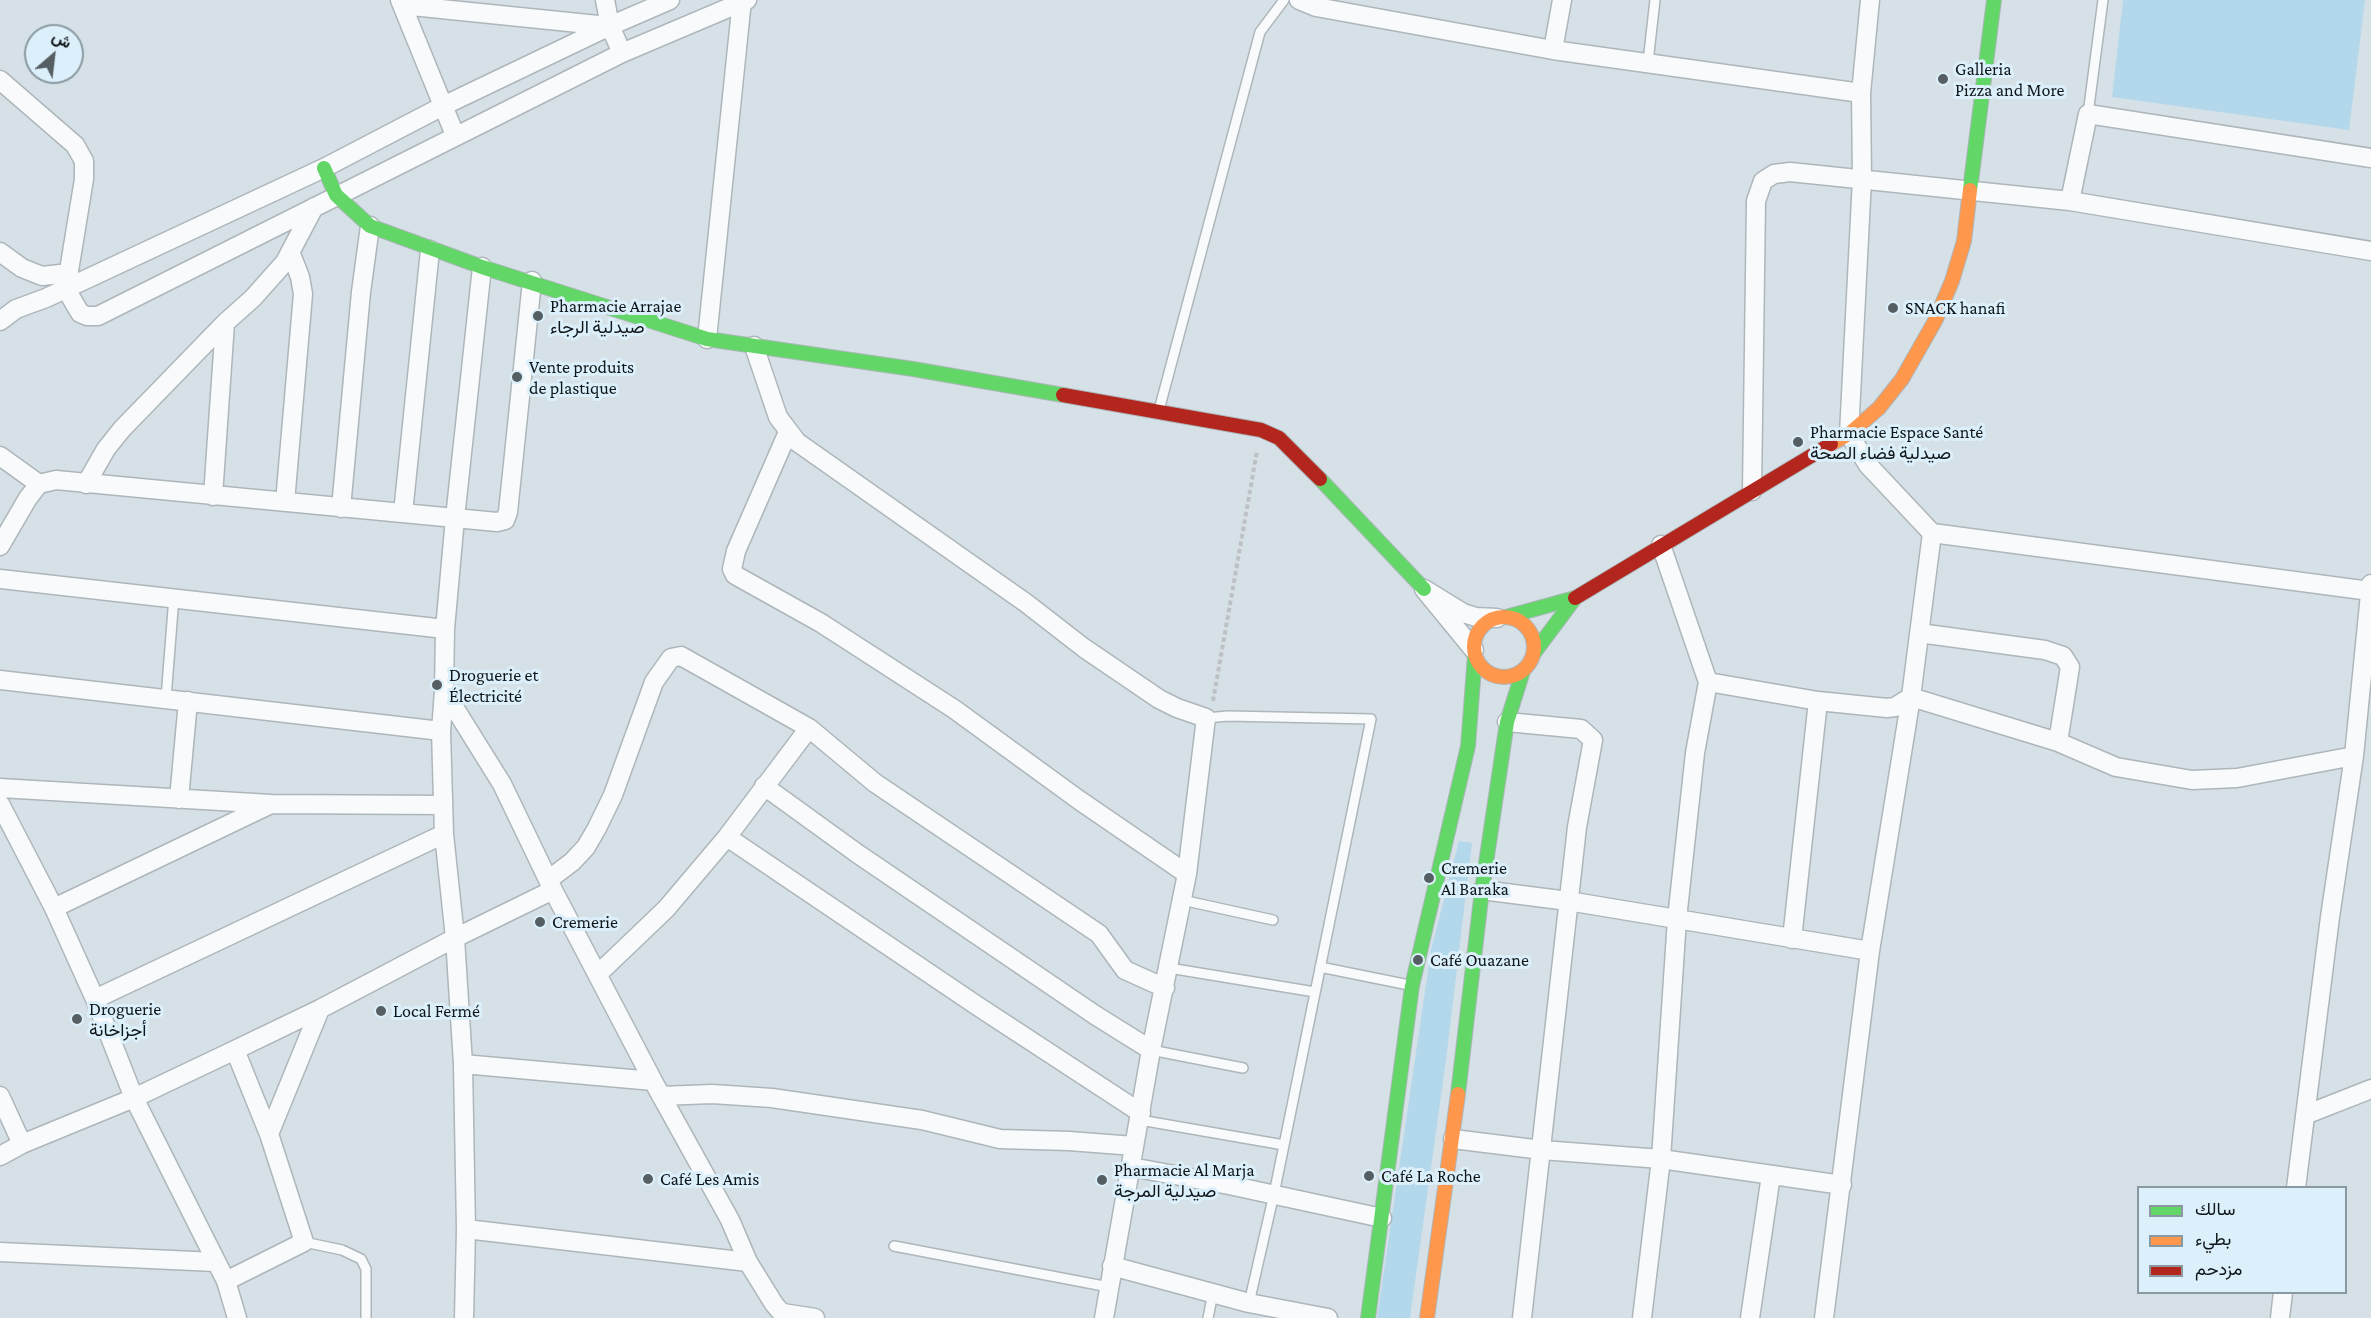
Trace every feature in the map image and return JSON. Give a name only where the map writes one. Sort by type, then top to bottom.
[{"type":"street","points":[[605,0],[610,26],[622,53]]},
{"type":"street","points":[[0,321],[16,309],[67,281],[324,168],[443,106],[610,26],[670,0]]},
{"type":"street","points":[[1300,0],[1316,7],[1553,50],[1861,93]]},
{"type":"street","points":[[1553,50],[1562,0]]},
{"type":"street","points":[[1870,0],[1861,93],[1862,180],[1849,434],[1868,465],[1932,532],[2371,588],[2364,727],[2354,756],[2330,917],[2296,1186]]},
{"type":"street","points":[[1368,1318],[1412,986],[1468,746],[1476,637],[1481,628],[1501,618],[1575,598],[1849,434],[1879,408],[1902,380],[1935,321],[1952,281],[1964,242],[1994,0]]},
{"type":"street","points":[[0,80],[75,145],[84,161],[84,179],[67,281],[80,313],[87,316],[98,316],[622,53],[744,1],[707,339]]},
{"type":"street","points":[[455,135],[401,2],[610,26]]},
{"type":"street","points":[[2070,201],[2088,114],[2371,158]]},
{"type":"street","points":[[324,168],[336,195],[370,226],[430,250],[707,339],[913,369],[1261,430],[1279,438],[1297,455],[1424,590],[1475,652],[1486,671],[1494,676],[1514,676],[1523,671],[1575,598]]},
{"type":"street","points":[[1752,491],[1758,191],[1762,181],[1774,174],[1790,172],[2070,201],[2371,251]]},
{"type":"street","points":[[86,484],[106,448],[122,429],[225,322],[253,298],[291,254],[314,207]]},
{"type":"street","points":[[341,508],[361,292],[370,226]]},
{"type":"street","points":[[403,513],[430,250]]},
{"type":"street","points":[[0,252],[22,268],[42,276],[67,281]]},
{"type":"street","points":[[285,502],[303,294],[291,254]]},
{"type":"street","points":[[464,1318],[466,1229],[463,1064],[455,938],[444,834],[441,731],[445,629],[454,518],[483,267]]},
{"type":"street","points":[[0,546],[28,498],[39,484],[56,480],[497,522],[505,520],[508,512],[532,281]]},
{"type":"street","points":[[213,496],[225,322]]},
{"type":"street","points":[[754,346],[778,417],[797,442],[1026,603],[1084,648],[1160,699],[1206,718],[1187,874],[1151,1050],[1104,1318]]},
{"type":"street","points":[[788,432],[736,551],[732,568],[735,575],[820,623],[954,709],[1079,800],[1187,874]]},
{"type":"street","points":[[0,456],[39,484]]},
{"type":"street","points":[[1824,1318],[1870,951],[1911,697],[1932,532]]},
{"type":"street","points":[[1661,545],[1704,677],[1708,682],[1818,700],[1887,708],[1895,707],[1911,697],[2058,742],[2116,767],[2192,780],[2237,778],[2354,756]]},
{"type":"street","points":[[0,579],[445,629]]},
{"type":"street","points":[[1424,590],[1463,613],[1476,617],[1501,618],[1524,625],[1534,643],[1534,653]]},
{"type":"street","points":[[1919,633],[2045,650],[2063,656],[2070,667],[2058,742]]},
{"type":"street","points":[[0,1156],[22,1144],[134,1098],[320,1010],[550,885],[586,847],[597,828],[613,795],[654,682],[671,658],[681,656],[809,728],[875,783],[1100,934],[1125,970],[1165,988]]},
{"type":"street","points":[[1427,1318],[1453,1139],[1482,890],[1507,722],[1523,671]]},
{"type":"street","points":[[0,680],[441,731]]},
{"type":"street","points":[[1642,1318],[1661,1160],[1677,919],[1695,753],[1708,682]]},
{"type":"street","points":[[444,691],[502,784],[550,885],[657,1089],[730,1220],[748,1262],[774,1304],[785,1316],[814,1318]]},
{"type":"street","points":[[1792,939],[1818,700]]},
{"type":"street","points":[[178,798],[188,701]]},
{"type":"street","points":[[1507,722],[1581,729],[1593,740],[1577,826],[1522,1318]]},
{"type":"street","points":[[598,974],[666,909],[727,837],[809,728]]},
{"type":"street","points":[[764,786],[858,854],[1095,1015],[1151,1050]]},
{"type":"street","points":[[0,788],[271,804],[443,806]]},
{"type":"street","points":[[0,804],[54,908],[134,1098],[226,1281],[237,1318]]},
{"type":"street","points":[[54,908],[271,804]]},
{"type":"street","points":[[94,999],[444,834]]},
{"type":"street","points":[[727,837],[1141,1117]]},
{"type":"street","points":[[1482,890],[1568,901],[1870,951]]},
{"type":"street","points":[[269,1134],[320,1010]]},
{"type":"street","points":[[226,1281],[304,1242],[269,1134],[236,1050]]},
{"type":"street","points":[[463,1064],[657,1089],[772,1098],[922,1120],[1000,1139],[1134,1146]]},
{"type":"street","points":[[2305,1115],[2371,1089]]},
{"type":"street","points":[[0,1095],[22,1144]]},
{"type":"street","points":[[1453,1139],[1542,1150],[1661,1160],[1842,1185]]},
{"type":"street","points":[[1131,1167],[1274,1194],[1382,1218]]},
{"type":"street","points":[[1750,1318],[1771,1175]]},
{"type":"street","points":[[466,1229],[748,1262]]},
{"type":"street","points":[[0,1252],[215,1262]]},
{"type":"street","points":[[1112,1266],[1249,1303],[1328,1318]]},
{"type":"street","points":[[2280,1318],[2283,1294]]},
{"type":"lane","points":[[1158,412],[1260,32],[1284,0]]},
{"type":"lane","points":[[1648,62],[1655,0]]},
{"type":"lane","points":[[2088,114],[2103,0]]},
{"type":"lane","points":[[166,698],[174,597]]},
{"type":"lane","points":[[1206,718],[1228,716],[1371,719],[1274,1194],[1249,1303]]},
{"type":"lane","points":[[1182,900],[1273,920]]},
{"type":"lane","points":[[1320,967],[1412,986]]},
{"type":"lane","points":[[1169,968],[1315,992]]},
{"type":"lane","points":[[1151,1050],[1243,1068]]},
{"type":"lane","points":[[1141,1117],[1284,1144]]},
{"type":"lane","points":[[304,1242],[342,1250],[362,1260],[366,1269],[366,1318]]},
{"type":"lane","points":[[894,1246],[1109,1287]]},
{"type":"lane","points":[[1208,1318],[1213,1293]]},
{"type":"path","points":[[1206,718],[1212,710],[1261,430]]},
{"type":"shaded area","points":[[2123,0],[2365,0],[2349,130],[2112,97]]},
{"type":"shaded area","points":[[1459,841],[1472,843],[1446,1060],[1410,1318],[1377,1318],[1431,950]]},
{"type":"traffic: fast","points":[[1970,190],[1994,0]]},
{"type":"traffic: fast","points":[[324,168],[336,195],[370,226],[482,267],[707,339],[913,369],[1063,395]]},
{"type":"traffic: fast","points":[[1320,479],[1424,589]]},
{"type":"traffic: fast","points":[[1506,617],[1575,598],[1534,653]]},
{"type":"traffic: fast","points":[[1368,1318],[1412,986],[1468,746],[1475,655]]},
{"type":"traffic: fast","points":[[1458,1094],[1482,890],[1507,722],[1523,671]]},
{"type":"traffic: slow","points":[[1831,444],[1849,434],[1879,408],[1902,379],[1935,321],[1952,281],[1964,241],[1970,190]]},
{"type":"traffic: slow","points":[[1504,617],[1521,622],[1529,630],[1534,647],[1529,664],[1521,672],[1504,677],[1487,672],[1479,664],[1474,647],[1479,630],[1487,622],[1504,617]]},
{"type":"traffic: slow","points":[[1427,1318],[1458,1094]]},
{"type":"traffic: jam","points":[[1063,395],[1261,430],[1279,438],[1320,479]]},
{"type":"traffic: jam","points":[[1575,598],[1831,444]]},
{"type":"place","name":"Galleria Pizza and More","points":[[1943,79]]},
{"type":"place","name":"SNACK hanafi","points":[[1893,308]]},
{"type":"place","name":"Pharmacie Arrajae صيدلية الرجاء","points":[[538,316]]},
{"type":"place","name":"Vente produits de plastique","points":[[517,377]]},
{"type":"place","name":"Pharmacie Espace Santé صيدلية فضاء الصحة","points":[[1798,442]]},
{"type":"place","name":"Droguerie et Électricité","points":[[437,685]]},
{"type":"place","name":"Cremerie Al Baraka","points":[[1429,878]]},
{"type":"place","name":"Cremerie","points":[[540,922]]},
{"type":"place","name":"Café Ouazane","points":[[1418,960]]},
{"type":"place","name":"Local Fermé","points":[[381,1011]]},
{"type":"place","name":"Droguerie أجزاخانة","points":[[77,1019]]},
{"type":"place","name":"Café La Roche","points":[[1369,1176]]},
{"type":"place","name":"Café Les Amis","points":[[648,1179]]},
{"type":"place","name":"Pharmacie Al Marja صيدلية المرجة","points":[[1102,1180]]}]
